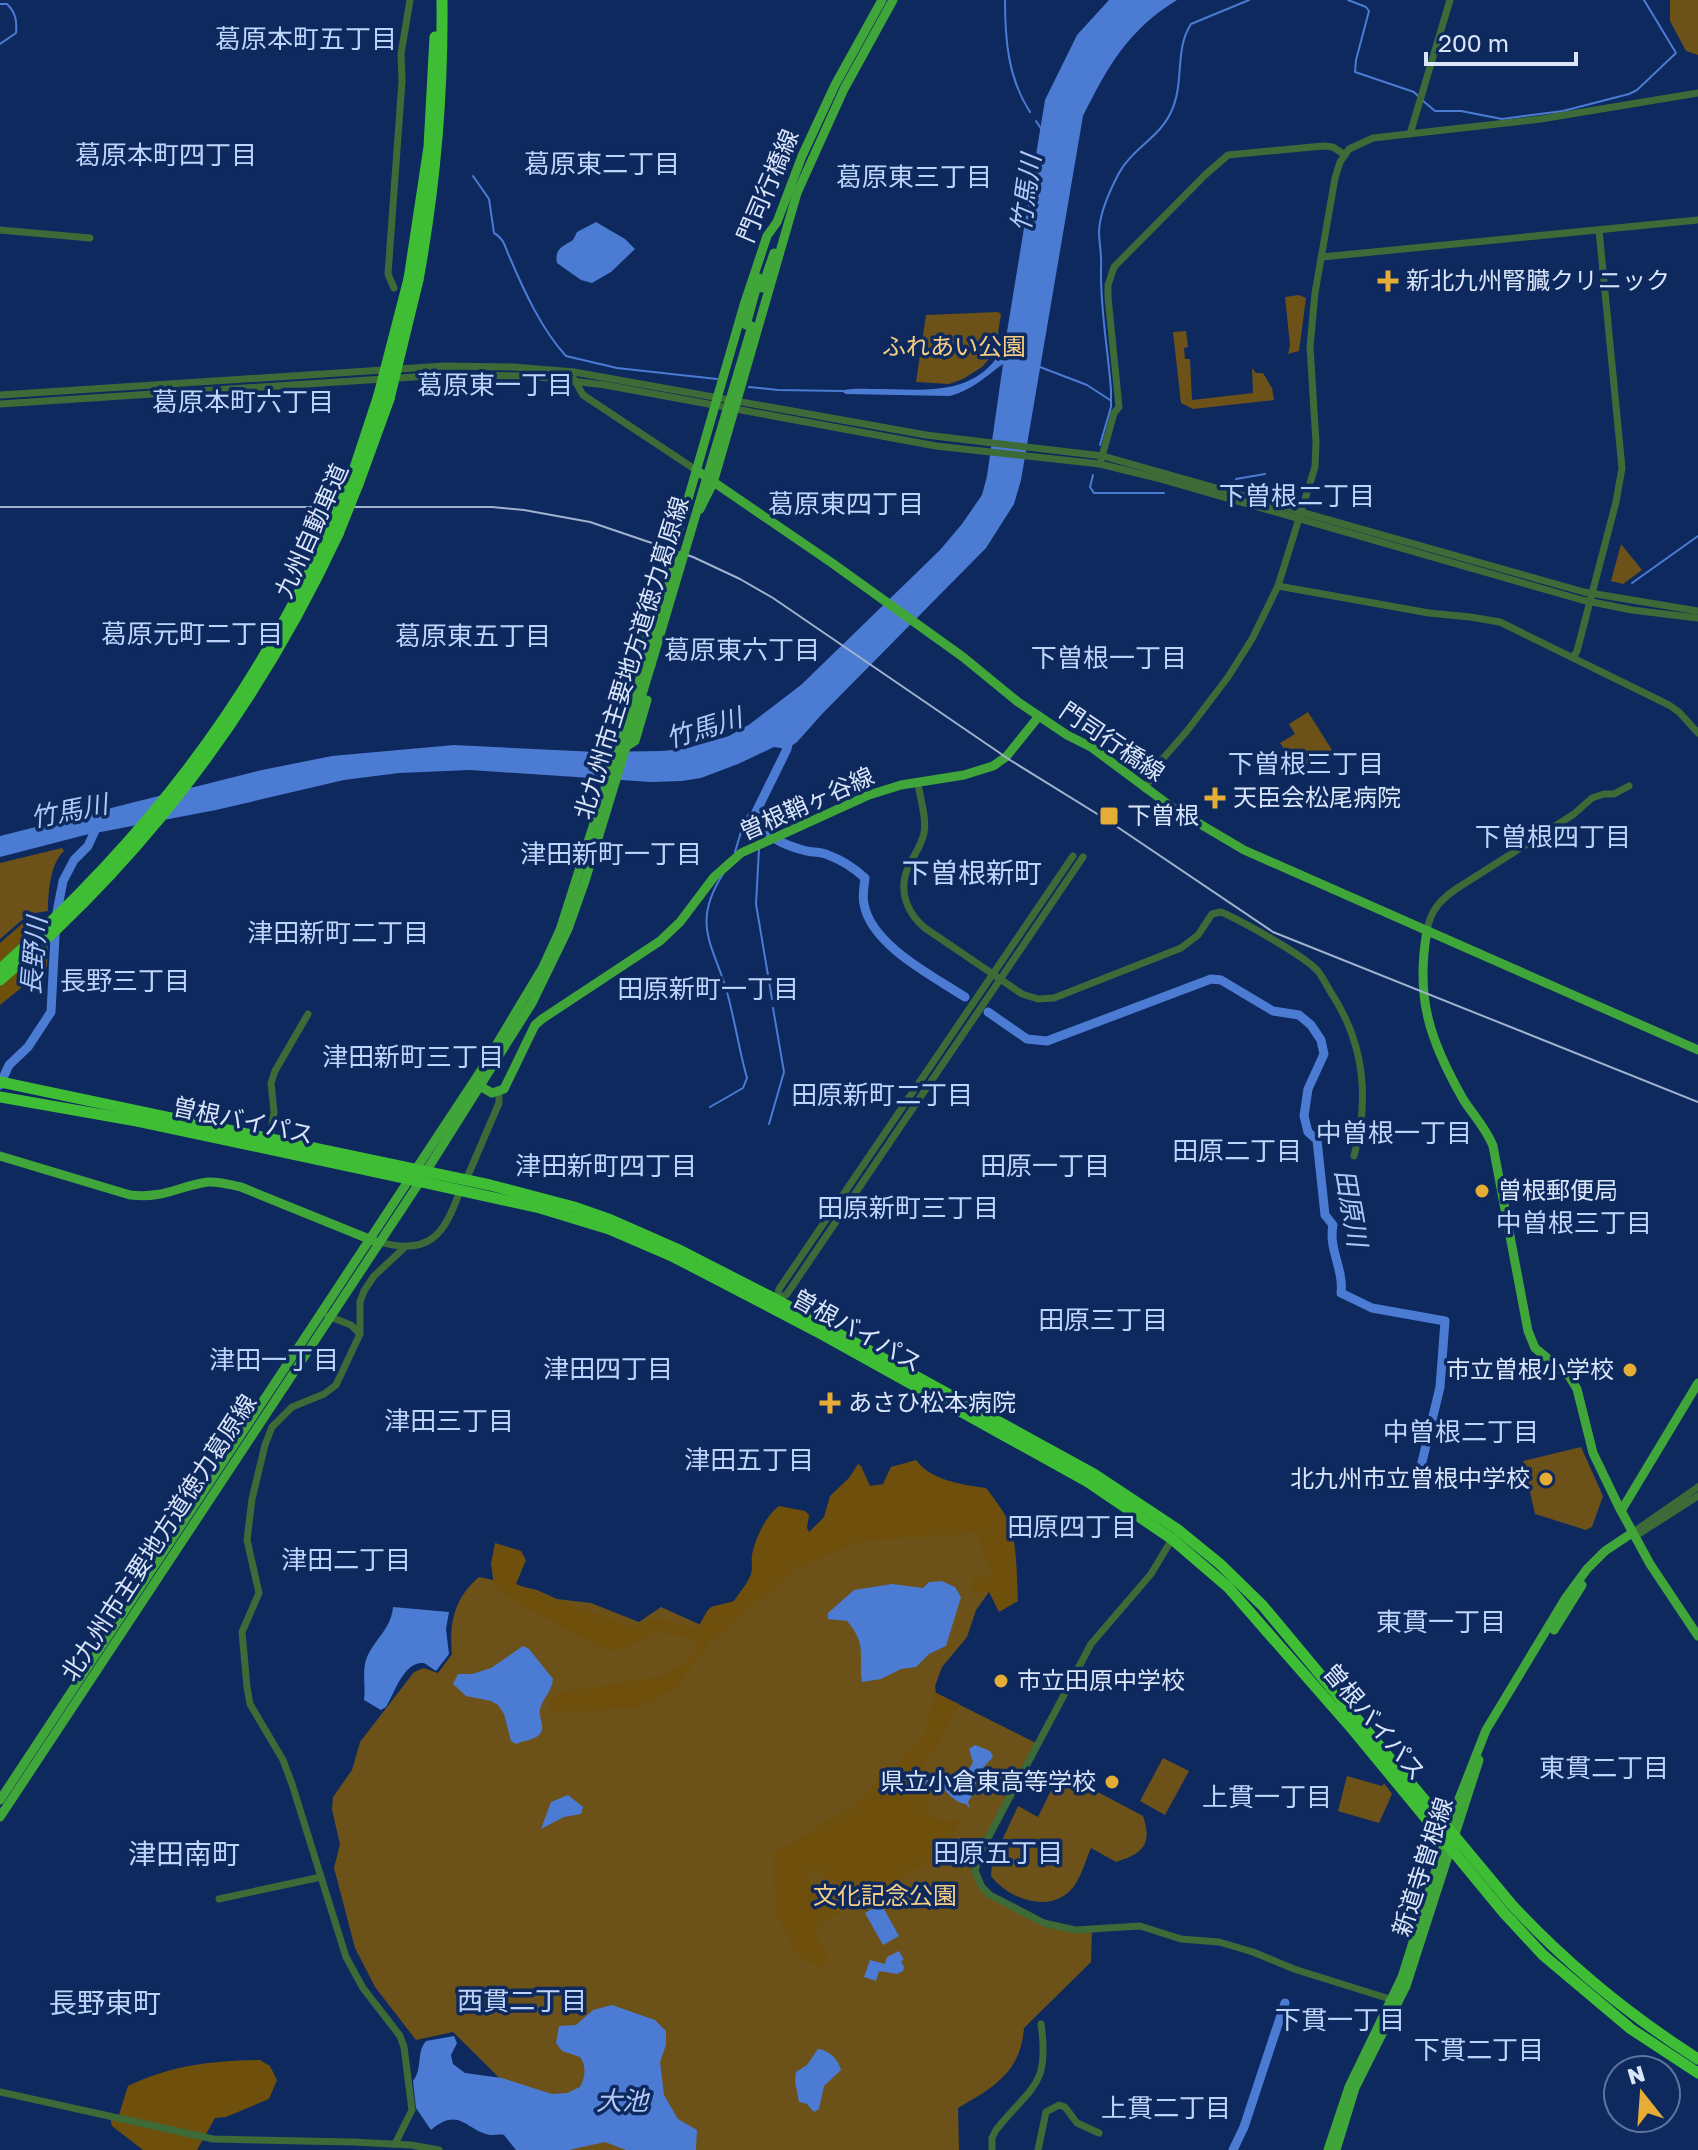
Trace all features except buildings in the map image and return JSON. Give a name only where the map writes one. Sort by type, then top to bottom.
[{"type":"highway","name":"九州自動車道","points":[[414,279],[429,147],[434,0]]},
{"type":"highway","name":"九州自動車道","points":[[0,980],[138,831],[214,736],[258,677],[334,533],[384,397],[414,279],[437,146],[442,0]]},
{"type":"highway","name":"九州自動車道","points":[[0,969],[27,950]]},
{"type":"highway","name":"曽根バイパス","points":[[3,1082],[270,1139],[463,1185],[541,1198],[611,1220],[677,1249],[759,1297],[1094,1474],[1177,1529],[1263,1606],[1449,1838],[1516,1928],[1572,1982],[1631,2029],[1698,2073]]},
{"type":"highway","name":"曽根バイパス","points":[[0,1097],[418,1175]]},
{"type":"highway","points":[[759,1297],[766,1303],[781,1294],[790,1313]]},
{"type":"highway","name":"曽根バイパス","points":[[790,1313],[1078,1476],[1172,1539],[1228,1587],[1255,1615],[1449,1838],[1570,1964],[1631,2014],[1698,2059]]},
{"type":"main road","name":"門司行橋線","points":[[713,483],[802,156],[860,36],[882,0]]},
{"type":"main road","name":"門司行橋線","points":[[893,0],[826,127],[782,223],[767,236],[696,470],[1039,716],[1091,747],[1145,789],[1244,850],[1698,1050]]},
{"type":"main road","name":"北九州市主要地方道徳力葛原線","points":[[477,1083],[532,1003],[562,942],[594,857],[622,748],[782,223]]},
{"type":"main road","points":[[686,506],[696,470]]},
{"type":"main road","points":[[700,509],[713,483]]},
{"type":"main road","points":[[659,598],[620,733],[622,748],[635,741],[673,601]]},
{"type":"main road","name":"曽根鞘ヶ谷線","points":[[499,1092],[506,1087],[535,1025],[660,941],[680,922],[724,867],[741,853],[869,795],[993,766],[1006,757],[1039,716]]},
{"type":"main road","points":[[1427,931],[1423,975],[1426,1022],[1464,1101],[1493,1146],[1528,1331],[1535,1348],[1569,1376],[1577,1389],[1593,1453],[1621,1511],[1698,1636]]},
{"type":"main road","points":[[0,1156],[130,1195],[162,1196],[208,1182],[241,1187],[374,1241],[477,1083],[492,1093],[499,1092]]},
{"type":"main road","name":"北九州市主要地方道徳力葛原線","points":[[0,1817],[3,1802],[374,1241]]},
{"type":"main road","points":[[1621,1511],[1698,1383]]},
{"type":"main road","name":"新道寺曽根線","points":[[1336,2150],[1355,2088],[1406,1986],[1475,1753],[1503,1699],[1587,1569],[1605,1551],[1633,1535]]},
{"type":"main road","name":"新道寺曽根線","points":[[1328,2150],[1349,2087],[1393,2000],[1449,1838]]},
{"type":"street","points":[[394,288],[388,274],[402,81],[401,54],[410,0]]},
{"type":"street","points":[[1410,134],[1450,0]]},
{"type":"street","points":[[1145,789],[1166,753],[1228,677],[1252,639],[1278,586],[1316,460],[1310,347],[1337,170],[1345,155],[1355,146],[1373,138],[1541,119],[1698,93]]},
{"type":"street","points":[[1101,460],[1114,413],[1119,407],[1108,297],[1114,267],[1228,155],[1323,146],[1333,147],[1345,155]]},
{"type":"street","points":[[1322,257],[1698,220]]},
{"type":"street","points":[[0,230],[90,238]]},
{"type":"street","points":[[1573,657],[1619,491],[1622,461],[1599,230]]},
{"type":"street","points":[[0,395],[444,366],[514,367],[989,447],[1101,460],[1591,598],[1698,618]]},
{"type":"street","points":[[0,404],[444,375],[574,376]]},
{"type":"street","points":[[574,376],[583,395],[696,470]]},
{"type":"street","points":[[1278,586],[1429,613],[1492,620],[1518,629],[1679,712],[1698,733]]},
{"type":"street","points":[[1591,598],[1698,611]]},
{"type":"street","points":[[918,783],[925,825],[922,841],[906,872],[904,884],[913,917],[1028,996],[1054,998],[1181,948],[1198,935],[1212,914],[1225,914],[1318,971],[1342,1008],[1358,1048],[1362,1072],[1362,1122],[1354,1156]]},
{"type":"street","points":[[1427,931],[1430,915],[1442,899],[1574,814],[1592,798],[1614,794],[1629,786]]},
{"type":"street","points":[[998,976],[1073,856]]},
{"type":"street","points":[[781,1294],[1083,857]]},
{"type":"street","points":[[270,1139],[274,1112],[273,1076],[308,1014]]},
{"type":"street","points":[[374,1241],[403,1249],[418,1246],[443,1229],[499,1103],[499,1092]]},
{"type":"street","points":[[395,2144],[412,2110],[407,2056],[400,2036],[363,1988],[346,1957],[283,1760],[260,1722],[249,1696],[242,1632],[259,1593],[246,1532],[268,1434],[279,1418],[292,1407],[332,1390],[351,1358],[360,1334],[360,1302],[364,1291],[374,1276],[403,1249]]},
{"type":"street","points":[[325,1316],[351,1325],[360,1334]]},
{"type":"street","points":[[1633,1535],[1698,1487]]},
{"type":"street","points":[[1633,1535],[1698,1496]]},
{"type":"street","points":[[1172,1539],[1151,1574],[1091,1644],[980,1853],[975,1871],[978,1881],[990,1895],[1053,1925],[1075,1930],[1140,1926],[1181,1939],[1219,1942],[1393,2000]]},
{"type":"street","points":[[219,1899],[321,1877]]},
{"type":"street","points":[[992,2150],[996,2130],[1039,2078],[1045,2050],[1041,2024]]},
{"type":"street","points":[[0,2092],[213,2139],[395,2144],[439,2150]]},
{"type":"street","points":[[1038,2150],[1046,2112],[1059,2105],[1065,2107],[1077,2123],[1099,2133]]},
{"type":"green space","points":[[1670,0],[1698,0],[1698,55],[1686,51],[1670,21]]},
{"type":"green space","points":[[1299,295],[1306,298],[1299,351],[1288,354],[1290,345],[1285,297]]},
{"type":"green space","name":"ふれあい公園","points":[[1001,314],[995,352],[982,367],[949,384],[916,382],[926,315]]},
{"type":"green space","points":[[1186,331],[1188,347],[1184,348],[1185,359],[1190,359],[1192,400],[1253,393],[1252,368],[1256,373],[1263,373],[1272,388],[1274,400],[1193,409],[1181,403],[1173,332]]},
{"type":"green space","points":[[1621,544],[1642,570],[1623,584],[1611,581]]},
{"type":"green space","points":[[1308,712],[1332,750],[1299,771],[1280,743],[1295,734],[1289,724]]},
{"type":"green space","points":[[62,848],[64,851],[51,879],[48,911],[29,914],[0,939],[0,863]]},
{"type":"green space","points":[[1581,1447],[1603,1496],[1592,1527],[1586,1530],[1535,1514],[1523,1461]]},
{"type":"green space","name":"文化記念公園","points":[[892,1525],[976,1528],[1002,1574],[976,1610],[967,1637],[942,1667],[935,1686],[936,1693],[1038,1744],[980,1853],[975,1871],[982,1887],[1044,1923],[1092,1930],[1091,1962],[1024,2028],[1017,2056],[1003,2077],[958,2108],[959,2150],[553,2150],[550,2128],[453,2032],[416,2040],[375,1987],[355,1948],[334,1868],[340,1844],[332,1810],[333,1797],[352,1770],[360,1742],[414,1672],[424,1668],[438,1673],[452,1654],[451,1632],[455,1612],[464,1594],[479,1577],[537,1590],[557,1599],[591,1603],[639,1622],[661,1607],[712,1630],[793,1557]]},
{"type":"green space","points":[[1163,1758],[1189,1771],[1165,1815],[1140,1801]]},
{"type":"green space","points":[[1060,1772],[1143,1816],[1146,1841],[1139,1852],[1116,1862],[1091,1848],[1076,1883],[1067,1893],[1045,1902],[1021,1898],[999,1885],[991,1876],[992,1862],[1018,1806],[1038,1817]]},
{"type":"green space","points":[[1347,1776],[1382,1786],[1384,1783],[1392,1794],[1379,1823],[1338,1811]]},
{"type":"shaded area","points":[[30,917],[48,918],[0,962],[0,943]]},
{"type":"shaded area","points":[[48,943],[47,967],[0,1005],[0,985]]},
{"type":"shaded area","points":[[916,1460],[938,1477],[986,1488],[995,1500],[1008,1520],[1013,1537],[1018,1601],[999,1612],[989,1592],[973,1592],[974,1577],[992,1574],[975,1531],[958,1535],[865,1540],[797,1568],[709,1642],[678,1685],[658,1699],[635,1708],[551,1713],[549,1705],[557,1693],[662,1676],[682,1664],[697,1649],[695,1639],[654,1631],[627,1648],[609,1652],[516,1602],[494,1585],[491,1564],[495,1543],[521,1551],[526,1560],[516,1584],[630,1627],[657,1620],[697,1630],[711,1608],[734,1601],[746,1584],[751,1574],[758,1535],[779,1506],[805,1511],[809,1515],[809,1532],[824,1517],[830,1496],[849,1478],[858,1464],[870,1486],[883,1484],[891,1467]]},
{"type":"shaded area","points":[[936,1693],[959,1704],[924,1762],[930,1798],[925,1810],[938,1820],[961,1820],[948,1842],[939,1843],[928,1862],[857,1902],[816,1867],[804,1876],[840,1913],[819,1924],[816,1934],[830,1962],[820,1967],[798,1956],[776,1912],[773,1854],[849,1808],[923,1738]]},
{"type":"shaded area","points":[[260,2060],[270,2066],[277,2080],[269,2099],[226,2117],[215,2118],[197,2150],[143,2150],[112,2126],[110,2118],[119,2115],[128,2086],[161,2073],[192,2066]]},
{"type":"water","points":[[1109,0],[1177,0],[1145,24],[1121,50],[1083,116],[1021,480],[1014,504],[986,548],[797,742],[787,749],[774,747],[701,778],[682,781],[651,782],[470,770],[399,773],[344,780],[216,810],[85,835],[0,857],[0,836],[262,770],[332,756],[454,745],[596,752],[684,749],[729,736],[801,685],[940,550],[982,495],[1003,364],[972,387],[950,396],[846,394],[841,391],[948,387],[980,374],[994,362],[1005,344],[1045,100],[1077,35]]},
{"type":"water","points":[[596,222],[625,239],[635,249],[611,272],[592,283],[581,280],[557,263],[556,258],[558,251],[573,240],[577,232]]},
{"type":"water","points":[[942,1581],[955,1587],[961,1597],[946,1646],[929,1654],[916,1667],[862,1682],[858,1637],[847,1621],[828,1619],[828,1613],[854,1590],[892,1584],[923,1588],[929,1582]]},
{"type":"water","points":[[393,1607],[449,1612],[446,1629],[449,1654],[436,1671],[424,1663],[411,1667],[381,1710],[364,1700],[364,1669],[369,1653],[389,1622]]},
{"type":"water","points":[[523,1646],[529,1649],[553,1679],[540,1709],[542,1731],[535,1738],[516,1744],[511,1741],[504,1714],[498,1705],[466,1696],[453,1684],[458,1674],[472,1674],[491,1668]]},
{"type":"water","points":[[975,1745],[990,1751],[993,1757],[979,1772],[968,1802],[970,1809],[951,1796],[942,1783],[930,1785],[925,1782],[928,1779],[936,1781],[940,1776],[956,1779],[973,1762],[969,1749]]},
{"type":"water","points":[[568,1795],[583,1807],[581,1814],[564,1817],[541,1829],[551,1802]]},
{"type":"water","points":[[881,1904],[899,1936],[883,1945],[865,1913]]},
{"type":"water","points":[[899,1951],[904,1960],[901,1961],[903,1971],[897,1974],[879,1971],[876,1981],[864,1977],[870,1960],[885,1964],[887,1957]]},
{"type":"water","name":"大池","points":[[612,2005],[655,2020],[666,2031],[666,2045],[660,2062],[664,2095],[678,2119],[697,2130],[696,2150],[626,2150],[605,2142],[569,2150],[516,2150],[504,2135],[483,2133],[456,2120],[441,2123],[431,2130],[416,2108],[413,2081],[423,2045],[426,2041],[454,2036],[457,2043],[451,2055],[453,2064],[465,2073],[502,2078],[552,2094],[567,2093],[580,2087],[584,2064],[580,2057],[562,2051],[556,2043],[559,2026],[576,2025],[593,2010]]},
{"type":"water","points":[[818,2049],[833,2056],[841,2070],[824,2086],[819,2109],[814,2112],[807,2104],[799,2102],[795,2081],[796,2072],[807,2065]]},
{"type":"waterway","points":[[1005,0],[1012,72],[1030,112]]},
{"type":"waterway","points":[[1100,445],[1111,407],[1099,236],[1103,208],[1119,173],[1160,129],[1171,112],[1178,90],[1183,45],[1191,24],[1249,0]]},
{"type":"waterway","points":[[1348,0],[1369,11],[1355,72],[1418,96]]},
{"type":"waterway","points":[[1422,100],[1435,111],[1461,111],[1502,119],[1563,111],[1629,94],[1676,53],[1644,0]]},
{"type":"waterway","points":[[0,4],[10,7],[16,25],[16,33],[0,44]]},
{"type":"waterway","points":[[1036,121],[1042,130]]},
{"type":"waterway","points":[[473,176],[489,199],[494,233],[504,244],[541,322],[566,356],[617,368],[717,379]]},
{"type":"waterway","points":[[1040,367],[1087,385],[1110,400]]},
{"type":"waterway","points":[[749,387],[843,391]]},
{"type":"waterway","points":[[1236,479],[1265,474]]},
{"type":"waterway","points":[[1093,475],[1090,487],[1094,493],[1164,493]]},
{"type":"waterway","points":[[1632,583],[1698,536]]},
{"type":"waterway","name":"田原川","points":[[789,739],[755,814],[762,828],[781,842],[833,857],[861,874],[865,878],[864,904],[878,933],[905,958],[965,997]]},
{"type":"waterway","points":[[735,852],[744,822],[749,814],[755,814]]},
{"type":"waterway","name":"長野川","points":[[0,1085],[9,1065],[28,1047],[51,1012],[56,917],[63,881],[74,860],[88,846],[98,824]]},
{"type":"waterway","points":[[759,849],[756,904],[772,999]]},
{"type":"waterway","points":[[710,1107],[743,1088],[747,1078],[727,992],[708,934],[708,907],[723,874]]},
{"type":"waterway","name":"田原川","points":[[988,1012],[1027,1039],[1047,1041],[1211,979],[1221,980],[1273,1011],[1299,1015],[1311,1025],[1321,1040],[1324,1054],[1308,1089],[1304,1116],[1308,1132],[1317,1140],[1325,1215],[1333,1225],[1341,1293],[1372,1308],[1445,1321],[1440,1387],[1416,1487]]},
{"type":"waterway","points":[[769,1124],[784,1072],[773,1008]]},
{"type":"waterway","points":[[918,1787],[925,1783]]},
{"type":"waterway","name":"田原川","points":[[1233,2150],[1244,2127],[1285,2003]]},
{"type":"tunnel","points":[[659,598],[686,506]]},
{"type":"railway","points":[[0,507],[492,507],[590,522],[693,557],[773,598],[1010,760],[1107,820],[1273,932],[1698,1102]]},
{"type":"place","name":"新北九州腎臓クリニック","points":[[1388,281]]},
{"type":"place","name":"天臣会松尾病院","points":[[1215,798]]},
{"type":"place","name":"下曽根","points":[[1109,816]]},
{"type":"place","name":"曽根郵便局","points":[[1482,1191]]},
{"type":"place","name":"市立曽根小学校","points":[[1630,1370]]},
{"type":"place","name":"あさひ松本病院","points":[[830,1403]]},
{"type":"place","name":"北九州市立曽根中学校","points":[[1546,1479]]},
{"type":"place","name":"市立田原中学校","points":[[1001,1681]]},
{"type":"place","name":"県立小倉東高等学校","points":[[1112,1782]]},
{"type":"district","name":"葛原本町五丁目","points":[[306,39]]},
{"type":"district","name":"葛原本町四丁目","points":[[166,155]]},
{"type":"district","name":"葛原東二丁目","points":[[602,164]]},
{"type":"district","name":"葛原東三丁目","points":[[914,177]]},
{"type":"district","name":"葛原東一丁目","points":[[495,385]]},
{"type":"district","name":"葛原本町六丁目","points":[[243,402]]},
{"type":"district","name":"下曽根二丁目","points":[[1297,496]]},
{"type":"district","name":"葛原東四丁目","points":[[846,504]]},
{"type":"district","name":"葛原元町二丁目","points":[[192,634]]},
{"type":"district","name":"葛原東五丁目","points":[[473,636]]},
{"type":"district","name":"葛原東六丁目","points":[[742,650]]},
{"type":"district","name":"下曽根一丁目","points":[[1109,658]]},
{"type":"district","name":"下曽根三丁目","points":[[1306,764]]},
{"type":"district","name":"下曽根四丁目","points":[[1553,837]]},
{"type":"district","name":"津田新町一丁目","points":[[611,854]]},
{"type":"district","name":"下曽根新町","points":[[972,873]]},
{"type":"district","name":"津田新町二丁目","points":[[338,933]]},
{"type":"district","name":"長野三丁目","points":[[125,981]]},
{"type":"district","name":"田原新町一丁目","points":[[708,989]]},
{"type":"district","name":"津田新町三丁目","points":[[413,1057]]},
{"type":"district","name":"田原新町二丁目","points":[[882,1095]]},
{"type":"district","name":"中曽根一丁目","points":[[1394,1133]]},
{"type":"district","name":"田原二丁目","points":[[1237,1151]]},
{"type":"district","name":"津田新町四丁目","points":[[606,1166]]},
{"type":"district","name":"田原一丁目","points":[[1045,1166]]},
{"type":"district","name":"田原新町三丁目","points":[[908,1208]]},
{"type":"district","name":"中曽根三丁目","points":[[1574,1223]]},
{"type":"district","name":"田原三丁目","points":[[1103,1320]]},
{"type":"district","name":"津田一丁目","points":[[274,1360]]},
{"type":"district","name":"津田四丁目","points":[[608,1369]]},
{"type":"district","name":"津田三丁目","points":[[449,1421]]},
{"type":"district","name":"中曽根二丁目","points":[[1461,1432]]},
{"type":"district","name":"津田五丁目","points":[[749,1460]]},
{"type":"district","name":"田原四丁目","points":[[1072,1527]]},
{"type":"district","name":"津田二丁目","points":[[346,1560]]},
{"type":"district","name":"東貫一丁目","points":[[1441,1622]]},
{"type":"district","name":"東貫二丁目","points":[[1604,1768]]},
{"type":"district","name":"上貫一丁目","points":[[1267,1797]]},
{"type":"district","name":"田原五丁目","points":[[998,1853]]},
{"type":"district","name":"津田南町","points":[[184,1854]]},
{"type":"district","name":"西貫二丁目","points":[[522,2001]]},
{"type":"district","name":"長野東町","points":[[105,2003]]},
{"type":"district","name":"下貫一丁目","points":[[1340,2020]]},
{"type":"district","name":"下貫二丁目","points":[[1479,2050]]},
{"type":"district","name":"上貫二丁目","points":[[1166,2108]]},
{"type":"water label","name":"竹馬川","points":[[1026,193]]},
{"type":"water label","name":"竹馬川","points":[[704,728]]},
{"type":"water label","name":"竹馬川","points":[[69,811]]}]
